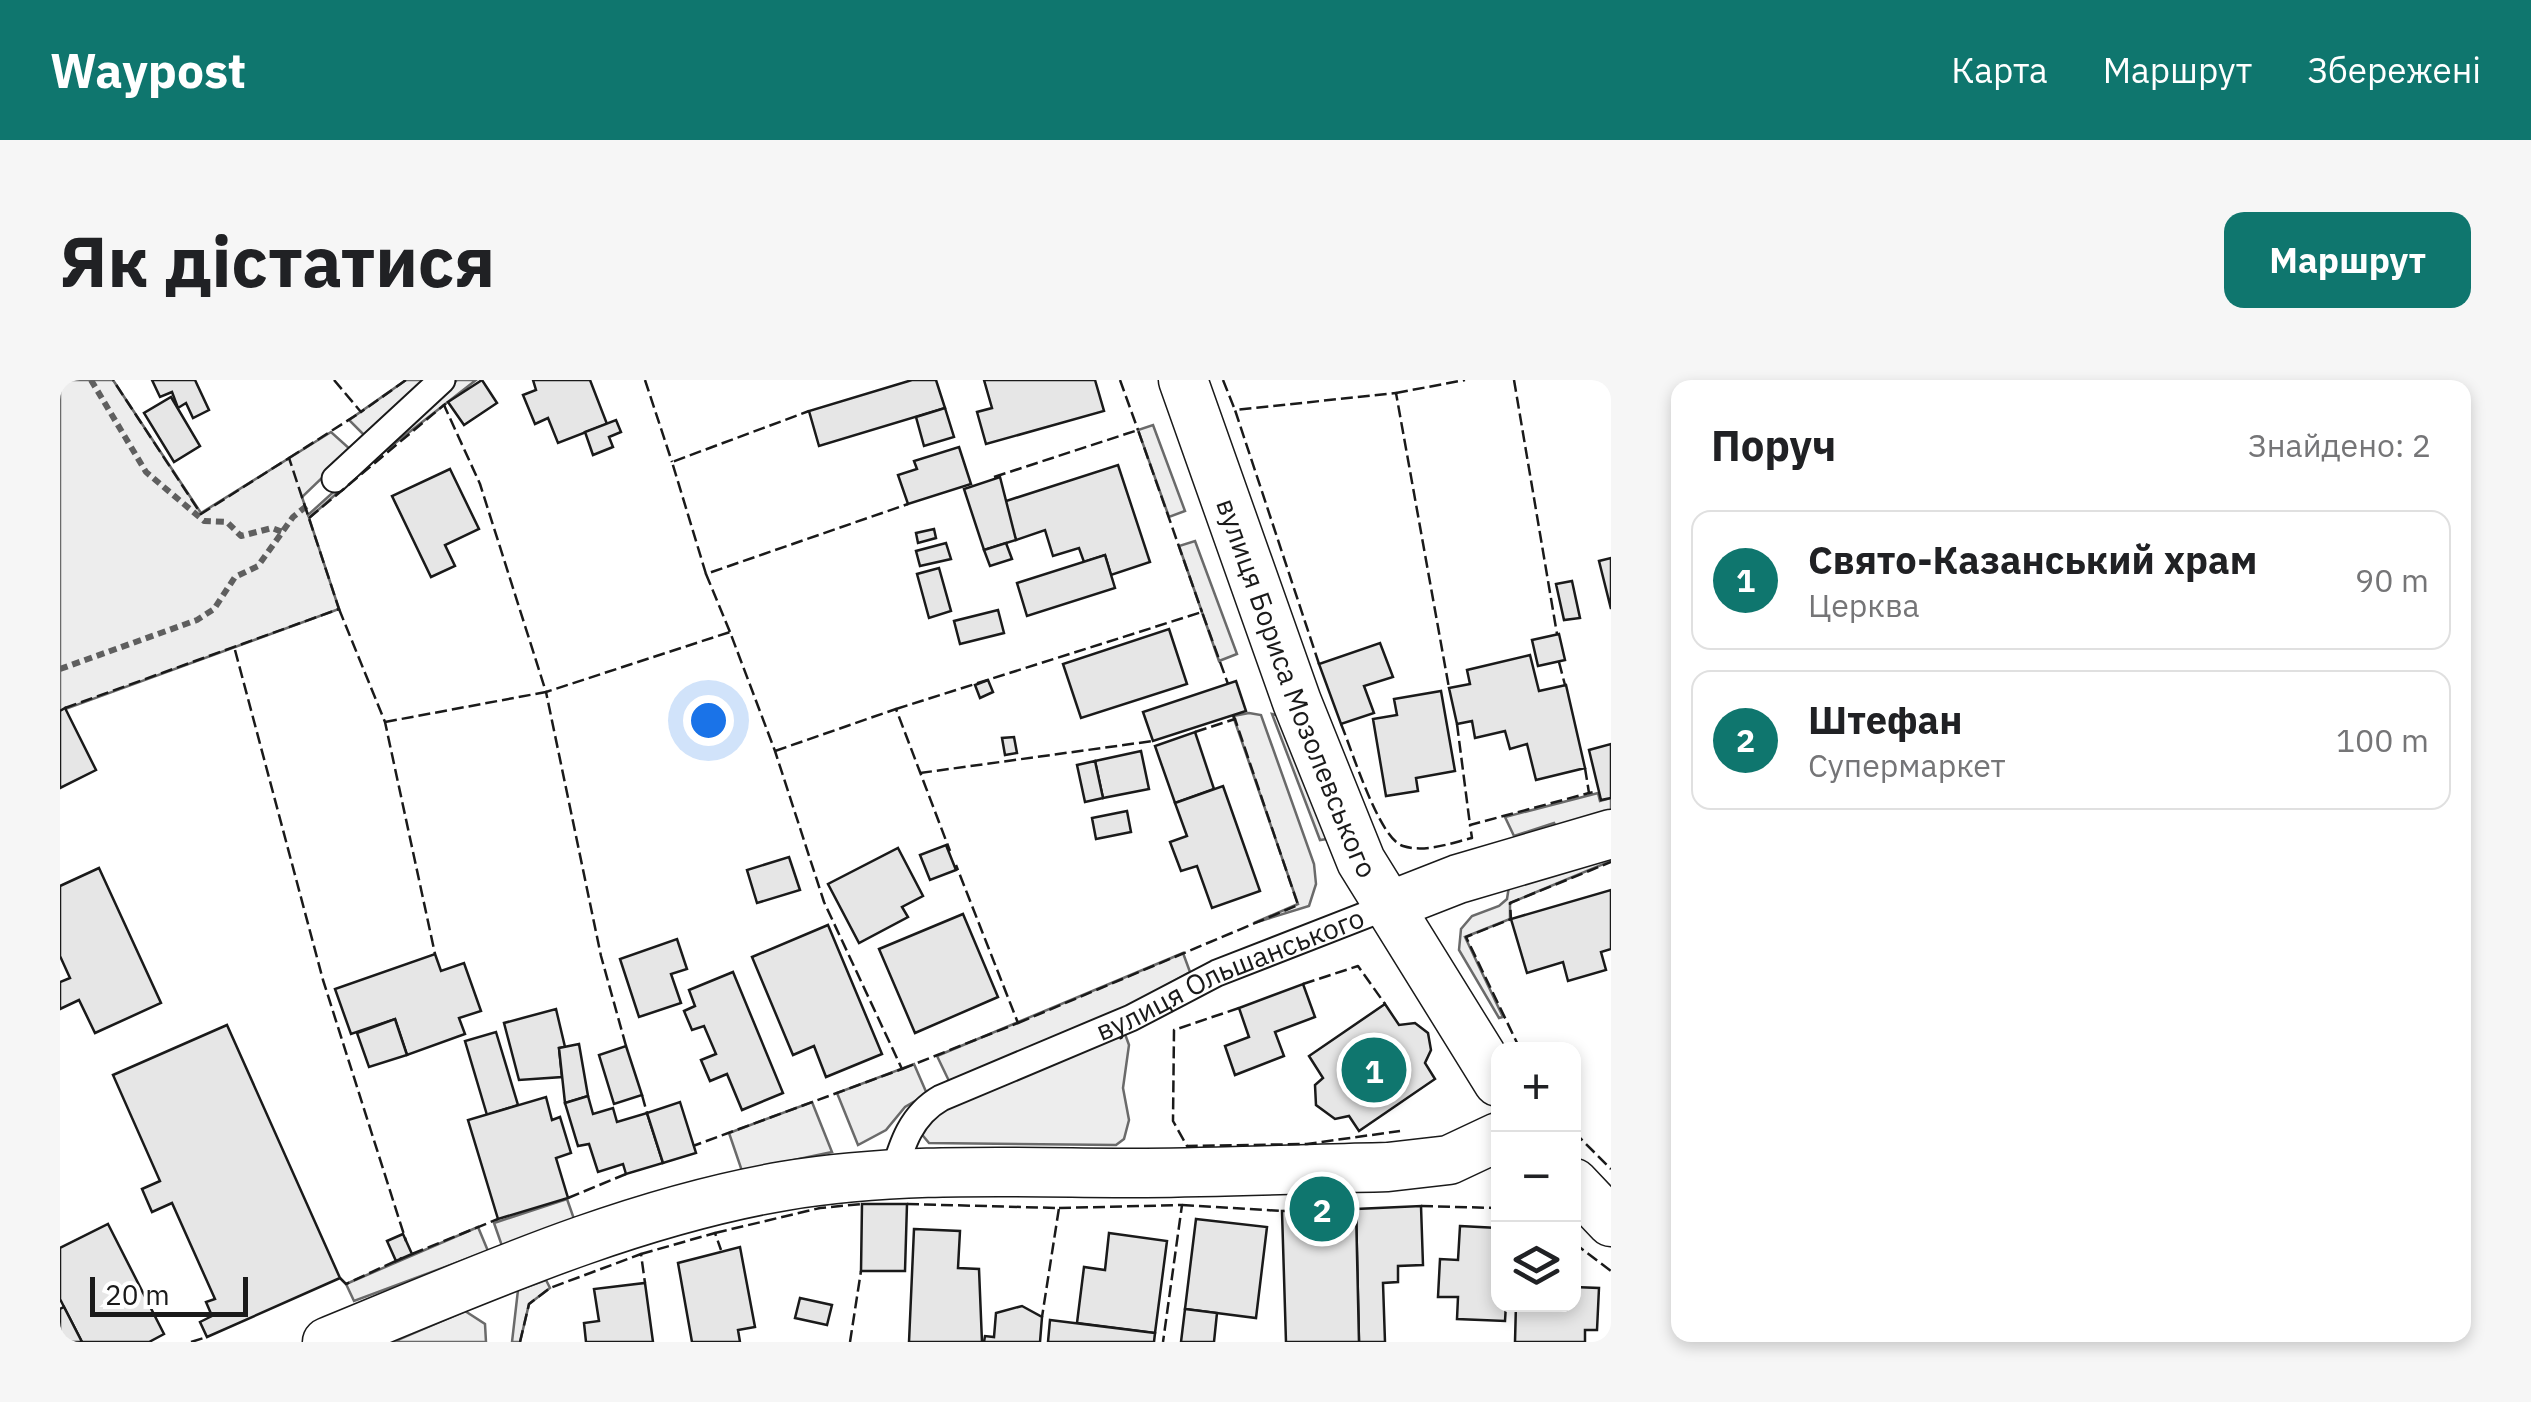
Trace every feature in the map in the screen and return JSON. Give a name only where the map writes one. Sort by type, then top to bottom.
[{"type":"street","name":"вулиця Бориса Мозолевського","points":[[1184,380],[1297,702],[1361,861],[1491,1071]]},
{"type":"street","name":"вулиця Ольшанського","points":[[1389,906],[1458,879],[1611,834]]},
{"type":"street","points":[[326,1342],[488,1278],[690,1209],[781,1187],[893,1175],[1388,1168],[1449,1160],[1491,1140]]},
{"type":"street","points":[[1581,1190],[1611,1222]]},
{"type":"lane","points":[[335,479],[442,380]]},
{"type":"lane","name":"вулиця Ольшанського","points":[[893,1175],[904,1136],[927,1106],[941,1098],[1130,1018],[1218,973],[1389,906]]},
{"type":"path","points":[[91,380],[146,472],[166,485],[204,522],[227,522],[241,536],[272,528],[285,533]]},
{"type":"path","points":[[60,669],[196,620],[214,609],[235,577],[258,566],[293,517],[335,479]]},
{"type":"shaded area","points":[[60,380],[113,380],[201,513],[331,432],[351,450],[302,497],[308,515],[457,380],[476,380],[380,455],[309,518],[339,609],[60,711]]},
{"type":"shaded area","points":[[406,380],[428,380],[365,436],[349,420]]},
{"type":"shaded area","points":[[1153,425],[1185,511],[1169,517],[1138,430]]},
{"type":"shaded area","points":[[1195,541],[1237,654],[1219,661],[1179,546]]},
{"type":"shaded area","points":[[1272,714],[1280,716],[1327,839],[1320,840]]},
{"type":"shaded area","points":[[1261,715],[1314,864],[1316,884],[1309,906],[1254,923],[1298,904],[1233,716]]},
{"type":"shaded area","points":[[1598,793],[1600,801],[1611,798],[1611,823],[1563,838],[1554,823],[1514,836],[1505,817]]},
{"type":"shaded area","points":[[1611,850],[1611,861],[1510,903],[1510,919],[1465,937],[1503,1017],[1499,1018],[1459,950],[1461,929],[1472,916],[1507,899],[1509,886]]},
{"type":"shaded area","points":[[1183,953],[1190,972],[1120,1011],[949,1081],[937,1056]]},
{"type":"shaded area","points":[[1125,1034],[1129,1045],[1123,1088],[1129,1120],[1124,1139],[1116,1145],[929,1143],[919,1131],[921,1121],[1093,1042]]},
{"type":"shaded area","points":[[914,1064],[927,1094],[905,1107],[886,1130],[858,1145],[837,1093]]},
{"type":"shaded area","points":[[812,1102],[832,1152],[742,1171],[729,1133]]},
{"type":"shaded area","points":[[567,1199],[574,1219],[502,1246],[494,1223]]},
{"type":"shaded area","points":[[478,1227],[488,1251],[354,1301],[346,1284]]},
{"type":"shaded area","points":[[546,1280],[550,1288],[529,1304],[520,1342],[512,1342],[518,1290]]},
{"type":"shaded area","points":[[465,1311],[485,1324],[486,1342],[393,1342]]},
{"type":"building","points":[[152,380],[195,380],[209,410],[193,418],[186,403],[178,408],[172,392],[160,397]]},
{"type":"building","points":[[482,380],[497,403],[464,425],[448,402]]},
{"type":"building","points":[[533,380],[590,380],[607,424],[558,443],[548,418],[535,424],[523,395],[536,390]]},
{"type":"building","points":[[912,380],[936,380],[945,408],[819,446],[809,411]]},
{"type":"building","points":[[984,380],[1095,380],[1104,411],[986,444],[977,412],[992,408]]},
{"type":"building","points":[[171,397],[200,446],[174,462],[144,413]]},
{"type":"building","points":[[945,408],[954,437],[924,446],[916,417]]},
{"type":"building","points":[[616,420],[621,432],[609,437],[613,447],[593,455],[585,432]]},
{"type":"building","points":[[959,447],[971,484],[908,504],[898,475],[917,469],[914,461]]},
{"type":"building","points":[[1118,465],[1150,562],[1111,575],[1105,555],[1084,562],[1079,548],[1053,556],[1045,530],[1016,540],[1003,502]]},
{"type":"building","points":[[450,469],[479,529],[445,545],[455,566],[431,577],[392,496]]},
{"type":"building","points":[[1000,477],[1016,540],[984,550],[964,489]]},
{"type":"building","points":[[934,529],[936,538],[918,543],[916,533]]},
{"type":"building","points":[[946,543],[951,559],[920,566],[916,551]]},
{"type":"building","points":[[1006,543],[1012,559],[990,566],[984,550]]},
{"type":"building","points":[[1105,555],[1115,588],[1027,616],[1017,583]]},
{"type":"building","points":[[1611,558],[1611,609],[1599,561]]},
{"type":"building","points":[[939,568],[951,611],[929,618],[917,574]]},
{"type":"building","points":[[1572,581],[1580,618],[1564,620],[1556,584]]},
{"type":"building","points":[[998,610],[1004,633],[960,644],[954,621]]},
{"type":"building","points":[[1169,629],[1187,684],[1081,718],[1063,664]]},
{"type":"building","points":[[1559,634],[1565,660],[1538,666],[1532,640]]},
{"type":"building","points":[[1380,643],[1393,677],[1364,686],[1374,713],[1341,724],[1319,664]]},
{"type":"building","points":[[1530,655],[1539,691],[1566,685],[1585,768],[1536,780],[1527,744],[1510,749],[1505,731],[1475,738],[1472,721],[1457,724],[1449,688],[1470,684],[1467,670]]},
{"type":"building","points":[[988,680],[993,692],[980,698],[975,685]]},
{"type":"building","points":[[1236,681],[1246,711],[1153,741],[1143,712]]},
{"type":"building","points":[[1441,691],[1455,771],[1416,778],[1418,791],[1386,796],[1373,719],[1397,715],[1394,699]]},
{"type":"building","points":[[65,708],[96,770],[60,788],[60,711]]},
{"type":"building","points":[[1195,732],[1214,789],[1175,803],[1155,746]]},
{"type":"building","points":[[1014,737],[1017,753],[1005,755],[1002,738]]},
{"type":"building","points":[[1611,744],[1611,798],[1601,800],[1589,750]]},
{"type":"building","points":[[1141,751],[1149,789],[1103,798],[1095,761]]},
{"type":"building","points":[[1095,761],[1103,798],[1085,802],[1077,765]]},
{"type":"building","points":[[1223,786],[1260,891],[1212,908],[1197,866],[1181,871],[1170,842],[1187,836],[1175,803]]},
{"type":"building","points":[[1127,811],[1131,832],[1096,839],[1092,818]]},
{"type":"building","points":[[946,845],[956,870],[930,880],[920,855]]},
{"type":"building","points":[[898,848],[923,896],[902,907],[908,917],[859,943],[828,884]]},
{"type":"building","points":[[789,857],[800,890],[757,903],[747,870]]},
{"type":"building","points":[[99,868],[161,1003],[95,1033],[79,1000],[60,1009],[60,982],[70,978],[60,956],[60,886]]},
{"type":"building","points":[[1611,890],[1611,949],[1601,952],[1606,970],[1568,981],[1563,962],[1527,973],[1511,919]]},
{"type":"building","points":[[963,914],[998,997],[915,1033],[879,949]]},
{"type":"building","points":[[828,925],[882,1054],[826,1077],[814,1046],[793,1055],[752,957]]},
{"type":"building","points":[[677,939],[687,969],[671,974],[681,1003],[639,1017],[620,959]]},
{"type":"building","points":[[435,954],[441,971],[464,963],[481,1011],[459,1018],[465,1034],[407,1055],[395,1019],[351,1034],[335,989]]},
{"type":"building","points":[[733,972],[783,1093],[742,1110],[727,1074],[710,1081],[701,1060],[716,1054],[704,1026],[692,1030],[684,1011],[695,1006],[689,990]]},
{"type":"building","points":[[1303,984],[1315,1017],[1275,1032],[1284,1056],[1235,1075],[1225,1046],[1249,1037],[1239,1008]]},
{"type":"building","points":[[1385,1004],[1399,1025],[1415,1023],[1428,1033],[1431,1050],[1425,1063],[1435,1079],[1359,1131],[1349,1116],[1335,1119],[1316,1105],[1315,1085],[1323,1078],[1309,1056]]},
{"type":"building","points":[[556,1009],[565,1047],[559,1048],[562,1077],[519,1080],[504,1023]]},
{"type":"building","points":[[395,1019],[407,1055],[369,1067],[357,1033]]},
{"type":"building","points":[[227,1025],[340,1278],[207,1337],[200,1322],[212,1316],[206,1302],[215,1299],[172,1203],[152,1212],[142,1189],[160,1181],[113,1075]]},
{"type":"building","points":[[496,1032],[518,1105],[487,1115],[465,1041]]},
{"type":"building","points":[[579,1044],[588,1096],[565,1103],[559,1048]]},
{"type":"building","points":[[626,1046],[642,1095],[614,1104],[599,1055]]},
{"type":"building","points":[[588,1096],[593,1114],[613,1108],[617,1122],[647,1113],[663,1163],[626,1174],[623,1164],[598,1172],[589,1144],[578,1146],[565,1103]]},
{"type":"building","points":[[546,1097],[552,1120],[560,1117],[571,1153],[556,1158],[568,1198],[498,1219],[468,1120]]},
{"type":"building","points":[[680,1102],[696,1153],[663,1163],[647,1113]]},
{"type":"building","points":[[862,1204],[907,1204],[905,1271],[861,1271]]},
{"type":"building","points":[[1421,1206],[1423,1265],[1398,1266],[1398,1282],[1383,1283],[1385,1342],[1359,1342],[1356,1209]]},
{"type":"building","points":[[1356,1209],[1359,1342],[1286,1342],[1282,1211]]},
{"type":"building","points":[[1196,1219],[1267,1227],[1256,1318],[1185,1309]]},
{"type":"building","points":[[108,1224],[164,1334],[149,1342],[82,1342],[60,1299],[60,1248]]},
{"type":"building","points":[[1460,1226],[1491,1228],[1491,1312],[1506,1312],[1505,1321],[1457,1319],[1458,1297],[1438,1297],[1440,1259],[1458,1260]]},
{"type":"building","points":[[914,1229],[960,1231],[958,1268],[979,1269],[982,1342],[909,1342]]},
{"type":"building","points":[[1109,1233],[1167,1241],[1155,1333],[1077,1323],[1084,1267],[1105,1270]]},
{"type":"building","points":[[403,1234],[412,1254],[396,1261],[387,1241]]},
{"type":"building","points":[[740,1247],[755,1327],[738,1330],[740,1342],[692,1342],[678,1263]]},
{"type":"building","points":[[645,1283],[653,1342],[586,1342],[584,1323],[599,1321],[594,1289]]},
{"type":"building","points":[[1581,1287],[1599,1288],[1597,1330],[1585,1330],[1585,1342],[1515,1342],[1516,1312],[1581,1312]]},
{"type":"building","points":[[800,1298],[832,1305],[827,1325],[795,1318]]},
{"type":"building","points":[[1022,1306],[1042,1317],[1040,1342],[984,1342],[985,1336],[994,1337],[996,1313]]},
{"type":"building","points":[[64,1307],[82,1342],[60,1342],[60,1309]]},
{"type":"building","points":[[1185,1309],[1217,1313],[1214,1342],[1181,1342]]},
{"type":"building","points":[[1050,1320],[1155,1333],[1154,1342],[1048,1342]]},
{"type":"fence","points":[[65,708],[339,609],[289,458],[201,514],[113,380]]},
{"type":"fence","points":[[334,380],[361,412],[406,380]]},
{"type":"fence","points":[[645,380],[672,462]]},
{"type":"fence","points":[[1120,380],[1138,430]]},
{"type":"fence","points":[[1223,380],[1235,410]]},
{"type":"fence","points":[[1396,393],[1465,380]]},
{"type":"fence","points":[[1514,380],[1557,634]]},
{"type":"fence","points":[[1319,664],[1235,410],[1396,393],[1449,688]]},
{"type":"fence","points":[[385,722],[546,692],[480,484],[444,405],[448,402]]},
{"type":"fence","points":[[309,518],[444,405]]},
{"type":"fence","points":[[706,574],[672,462],[809,411]]},
{"type":"fence","points":[[289,458],[361,412]]},
{"type":"fence","points":[[994,477],[1138,430],[1202,612]]},
{"type":"fence","points":[[730,632],[706,574],[908,504]]},
{"type":"fence","points":[[339,609],[385,722],[435,954]]},
{"type":"fence","points":[[896,709],[1202,612],[1228,684]]},
{"type":"fence","points":[[626,1046],[601,956],[546,692],[730,632],[775,751],[824,902],[902,1069],[693,1146]]},
{"type":"fence","points":[[235,650],[323,980],[406,1241]]},
{"type":"fence","points":[[1559,662],[1565,685]]},
{"type":"fence","points":[[775,751],[896,709],[950,851]]},
{"type":"fence","points":[[1195,732],[1235,719],[1233,715]]},
{"type":"fence","points":[[1018,1023],[1298,905],[1235,719]]},
{"type":"fence","points":[[1341,724],[1376,811],[1394,840],[1403,846],[1429,848],[1472,838],[1470,825],[1589,793]]},
{"type":"fence","points":[[1457,724],[1470,825]]},
{"type":"fence","points":[[920,773],[1153,741]]},
{"type":"fence","points":[[1585,768],[1589,793],[1594,792]]},
{"type":"fence","points":[[1517,1042],[1466,937],[1511,919],[1510,903],[1611,862]]},
{"type":"fence","points":[[902,1069],[1018,1023],[956,865]]},
{"type":"fence","points":[[1303,984],[1358,966],[1385,1004]]},
{"type":"fence","points":[[1239,1008],[1174,1030],[1173,1121],[1187,1146],[1307,1144],[1400,1131]]},
{"type":"fence","points":[[642,1095],[647,1113]]},
{"type":"fence","points":[[1581,1139],[1611,1169]]},
{"type":"fence","points":[[568,1198],[626,1174]]},
{"type":"fence","points":[[715,1233],[820,1208],[862,1204]]},
{"type":"fence","points":[[907,1204],[1059,1208],[1042,1317]]},
{"type":"fence","points":[[1182,1205],[1282,1211]]},
{"type":"fence","points":[[1059,1208],[1182,1205],[1163,1342]]},
{"type":"fence","points":[[1421,1206],[1491,1208]]},
{"type":"fence","points":[[412,1254],[498,1219]]},
{"type":"fence","points":[[641,1254],[715,1233],[721,1250]]},
{"type":"fence","points":[[1581,1248],[1611,1271]]},
{"type":"fence","points":[[520,1342],[529,1304],[550,1288],[641,1254],[645,1283]]},
{"type":"fence","points":[[340,1278],[346,1284],[402,1258]]},
{"type":"fence","points":[[850,1342],[861,1271]]},
{"type":"fence","points":[[191,1342],[207,1337]]},
{"type":"place","name":"Свято-Казанський храм","points":[[1374,1070]]},
{"type":"place","name":"Штефан","points":[[1322,1209]]}]
